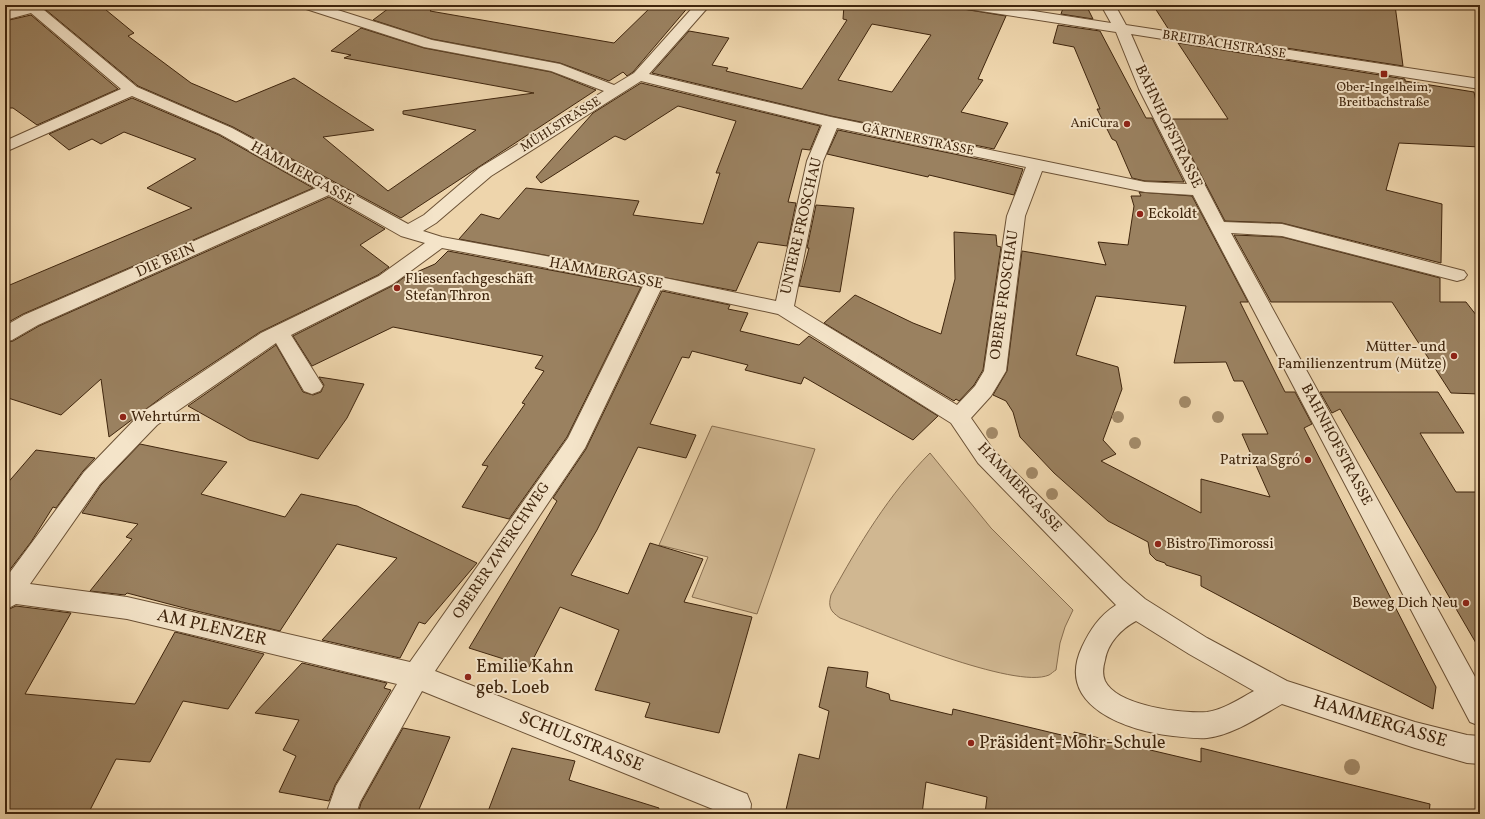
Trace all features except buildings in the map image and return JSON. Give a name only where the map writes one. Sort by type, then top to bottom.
[{"type":"street","points":[[308,5],[429,44],[555,67],[617,91]]},
{"type":"street","name":"MÜHLSTRASSE","points":[[408,232],[430,219],[485,172],[639,76],[703,5]]},
{"type":"street","name":"BREITBACHSTRASSE","points":[[968,5],[1122,30],[1480,84]]},
{"type":"street","name":"BAHNHOFSTRASSE","points":[[1108,5],[1122,30],[1147,89],[1218,226],[1480,713]]},
{"type":"street","points":[[5,16],[31,6]]},
{"type":"street","name":"HAMMERGASSE","points":[[31,6],[132,90],[226,131],[328,189],[408,232],[439,242],[655,282],[784,309],[959,417],[986,457],[1114,588],[1136,607],[1198,646],[1280,690],[1415,735],[1467,749],[1480,750]]},
{"type":"street","name":"GÄRTNERSTRASSE","points":[[639,76],[831,122],[1145,187],[1200,190]]},
{"type":"street","points":[[5,147],[132,90]]},
{"type":"street","name":"UNTERE FROSCHAU","points":[[784,309],[815,161],[831,122]]},
{"type":"street","name":"OBERE FROSCHAU","points":[[959,417],[983,391],[995,371],[1016,216],[1036,164]]},
{"type":"street","name":"DIE BEIN","points":[[5,335],[31,320],[328,189]]},
{"type":"street","points":[[1218,226],[1282,230],[1457,274]]},
{"type":"street","points":[[6,594],[92,478],[149,419],[268,338],[386,280],[439,242]]},
{"type":"street","name":"OBERER ZWERCHWEG","points":[[341,814],[347,796],[416,676],[577,442],[655,282]]},
{"type":"street","points":[[280,333],[312,386]]},
{"type":"street","name":"AM PLENZER","points":[[6,594],[127,608],[416,676]]},
{"type":"street","points":[[1136,607],[1110,624],[1096,646],[1088,667],[1090,683],[1098,695],[1114,707],[1153,720],[1191,725],[1212,724],[1280,690]]},
{"type":"street","name":"SCHULSTRASSE","points":[[416,676],[736,804],[735,814]]},
{"type":"shaded area","points":[[712,426],[815,449],[757,614],[692,597],[708,557],[659,545]]},
{"type":"shaded area","points":[[930,453],[991,528],[1073,610],[1065,627],[1060,643],[1056,670],[1049,675],[1032,677],[1007,674],[978,667],[914,646],[840,618],[831,608],[831,595],[864,538],[901,485]]},
{"type":"place","name":"Ober-Ingelheim, Breitbachstraße","points":[[1384,74]]},
{"type":"place","name":"AniCura","points":[[1127,124]]},
{"type":"place","name":"Eckoldt","points":[[1140,214]]},
{"type":"place","name":"Fliesenfachgeschäft Stefan Thron","points":[[397,288]]},
{"type":"place","name":"Mütter- und Familienzentrum (Mütze)","points":[[1454,356]]},
{"type":"place","name":"Wehrturm","points":[[123,417]]},
{"type":"place","name":"Patriza Sgró","points":[[1308,460]]},
{"type":"place","name":"Bistro Timorossi","points":[[1158,544]]},
{"type":"place","name":"Beweg Dich Neu","points":[[1466,603]]},
{"type":"place","name":"Emilie Kahn geb. Loeb","points":[[468,677]]},
{"type":"place","name":"Präsident-Mohr-Schule","points":[[971,743]]}]
